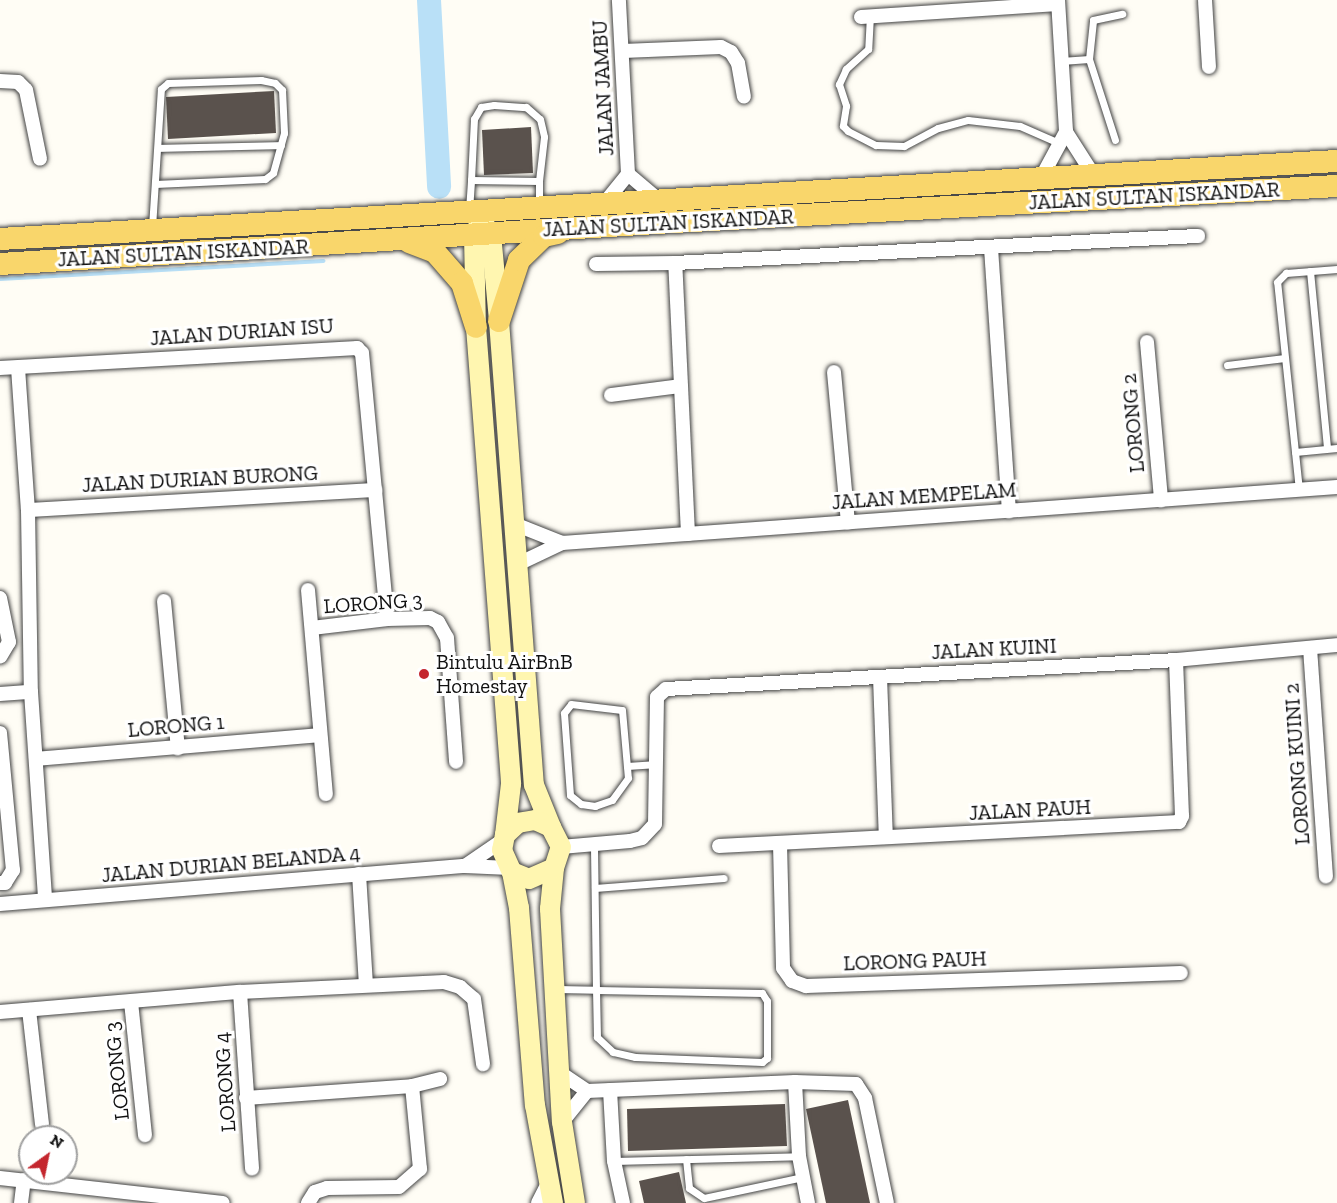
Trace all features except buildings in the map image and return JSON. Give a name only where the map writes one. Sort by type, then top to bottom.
[{"type":"main road","points":[[0,239],[152,230],[474,223],[510,210],[662,203],[1337,161]]},
{"type":"main road","name":"JALAN SULTAN ISKANDAR","points":[[0,264],[402,240],[474,223],[580,228],[1337,186]]},
{"type":"main road","points":[[499,321],[519,260],[544,236],[580,228]]},
{"type":"main road","points":[[402,240],[435,252],[462,283],[476,327]]},
{"type":"street","name":"JALAN JAMBU","points":[[603,205],[628,174],[624,51],[619,0]]},
{"type":"street","points":[[1205,0],[1209,67]]},
{"type":"street","points":[[865,16],[1058,2],[1062,138],[1040,180]]},
{"type":"street","points":[[624,51],[720,47],[731,52],[738,63],[744,96]]},
{"type":"street","points":[[0,81],[18,82],[26,90],[40,159]]},
{"type":"street","points":[[1062,138],[1094,176]]},
{"type":"street","name":"JALAN JAMBU","points":[[628,174],[662,203]]},
{"type":"street","points":[[474,223],[499,321],[517,525],[534,785],[561,847],[554,868],[550,909],[562,1122],[575,1203]]},
{"type":"street","points":[[474,223],[476,327],[511,784],[502,850],[510,870],[519,908],[535,1105],[554,1203]]},
{"type":"street","points":[[596,264],[675,263],[1198,236]]},
{"type":"street","points":[[991,248],[1009,511]]},
{"type":"street","points":[[675,263],[688,534]]},
{"type":"street","name":"LORONG 2","points":[[1147,342],[1161,500]]},
{"type":"street","name":"JALAN DURIAN ISU","points":[[0,368],[357,348],[362,353],[387,619]]},
{"type":"street","points":[[18,368],[27,510],[31,692],[45,900]]},
{"type":"street","points":[[834,372],[848,522]]},
{"type":"street","points":[[611,395],[680,386]]},
{"type":"street","name":"JALAN MEMPELAM","points":[[517,525],[562,543],[1337,487]]},
{"type":"street","name":"JALAN DURIAN BURONG","points":[[27,510],[375,490]]},
{"type":"street","points":[[519,564],[562,543]]},
{"type":"street","points":[[308,590],[326,794]]},
{"type":"street","points":[[0,598],[9,642],[0,657]]},
{"type":"street","points":[[164,600],[177,748]]},
{"type":"street","name":"LORONG 3","points":[[312,628],[387,619],[430,618],[443,628],[447,638],[456,762]]},
{"type":"street","name":"JALAN KUINI","points":[[658,764],[657,697],[666,689],[1176,660],[1337,645]]},
{"type":"street","name":"LORONG KUINI 2","points":[[1310,648],[1326,876]]},
{"type":"street","name":"JALAN PAUH","points":[[719,846],[1179,822],[1182,816],[1176,660]]},
{"type":"street","points":[[880,677],[886,837]]},
{"type":"street","points":[[0,694],[31,692]]},
{"type":"street","points":[[0,733],[13,870],[5,883],[0,883]]},
{"type":"street","name":"LORONG 1","points":[[36,759],[320,735]]},
{"type":"street","points":[[561,847],[594,846],[642,838],[655,824],[658,764]]},
{"type":"street","points":[[465,866],[526,820],[551,827]]},
{"type":"street","name":"LORONG PAUH","points":[[780,844],[783,968],[792,981],[806,986],[1181,972]]},
{"type":"street","name":"JALAN DURIAN BELANDA 4","points":[[0,904],[465,866],[510,870]]},
{"type":"street","points":[[510,870],[529,879],[554,868]]},
{"type":"street","points":[[359,874],[366,985]]},
{"type":"street","points":[[0,1012],[240,992],[444,982],[460,987],[474,999],[483,1064]]},
{"type":"street","name":"LORONG 4","points":[[240,992],[252,1169]]},
{"type":"street","name":"LORONG 3","points":[[131,1002],[145,1136]]},
{"type":"street","points":[[28,1010],[42,1124]]},
{"type":"street","points":[[559,1072],[587,1091],[795,1082],[859,1086],[887,1203]]},
{"type":"street","points":[[246,1098],[412,1086],[441,1079]]},
{"type":"street","points":[[795,1082],[799,1156],[808,1203]]},
{"type":"street","points":[[308,1203],[315,1192],[327,1188],[399,1187],[420,1169],[412,1086]]},
{"type":"street","points":[[610,1090],[614,1161],[623,1203]]},
{"type":"street","points":[[562,1122],[587,1091]]},
{"type":"street","points":[[0,1178],[18,1180]]},
{"type":"street","points":[[537,1203],[549,1181]]},
{"type":"street","points":[[21,1203],[23,1185]]},
{"type":"street","points":[[63,1185],[186,1201],[223,1203]]},
{"type":"lane","points":[[1115,140],[1089,59],[1093,20],[1122,14]]},
{"type":"lane","points":[[865,16],[868,49],[846,69],[839,84],[846,106],[843,126],[848,131],[876,145],[904,146],[938,128],[968,120],[1020,126],[1062,138]]},
{"type":"lane","points":[[1061,61],[1089,59]]},
{"type":"lane","points":[[152,230],[161,89],[168,84],[261,80],[275,83],[282,90],[281,145],[273,173],[265,180],[155,184]]},
{"type":"lane","points":[[474,223],[471,180],[474,119],[481,107],[494,105],[526,107],[540,119],[544,137],[539,181],[539,209]]},
{"type":"lane","points":[[158,148],[281,145]]},
{"type":"lane","points":[[471,180],[539,181]]},
{"type":"lane","points":[[1299,490],[1277,282],[1286,273],[1337,268]]},
{"type":"lane","points":[[1310,271],[1327,448]]},
{"type":"lane","points":[[1227,365],[1285,358]]},
{"type":"lane","points":[[1295,452],[1337,447]]},
{"type":"lane","points":[[567,706],[618,706],[622,710],[627,766],[626,784],[612,800],[595,806],[581,804],[570,795],[564,714],[567,706]]},
{"type":"lane","points":[[627,766],[658,764]]},
{"type":"lane","points":[[554,989],[596,990],[762,993],[767,1001],[767,1058],[762,1062],[635,1058],[613,1052],[597,1037],[596,990],[595,888],[594,846]]},
{"type":"lane","points":[[595,888],[724,878]]},
{"type":"lane","points":[[614,1161],[799,1156]]},
{"type":"lane","points":[[686,1159],[689,1188],[704,1198],[802,1177]]},
{"type":"waterway","points":[[429,0],[439,187]]},
{"type":"waterway","points":[[0,279],[323,261]]},
{"type":"place","name":"Bintulu AirBnB Homestay","points":[[424,674]]}]
